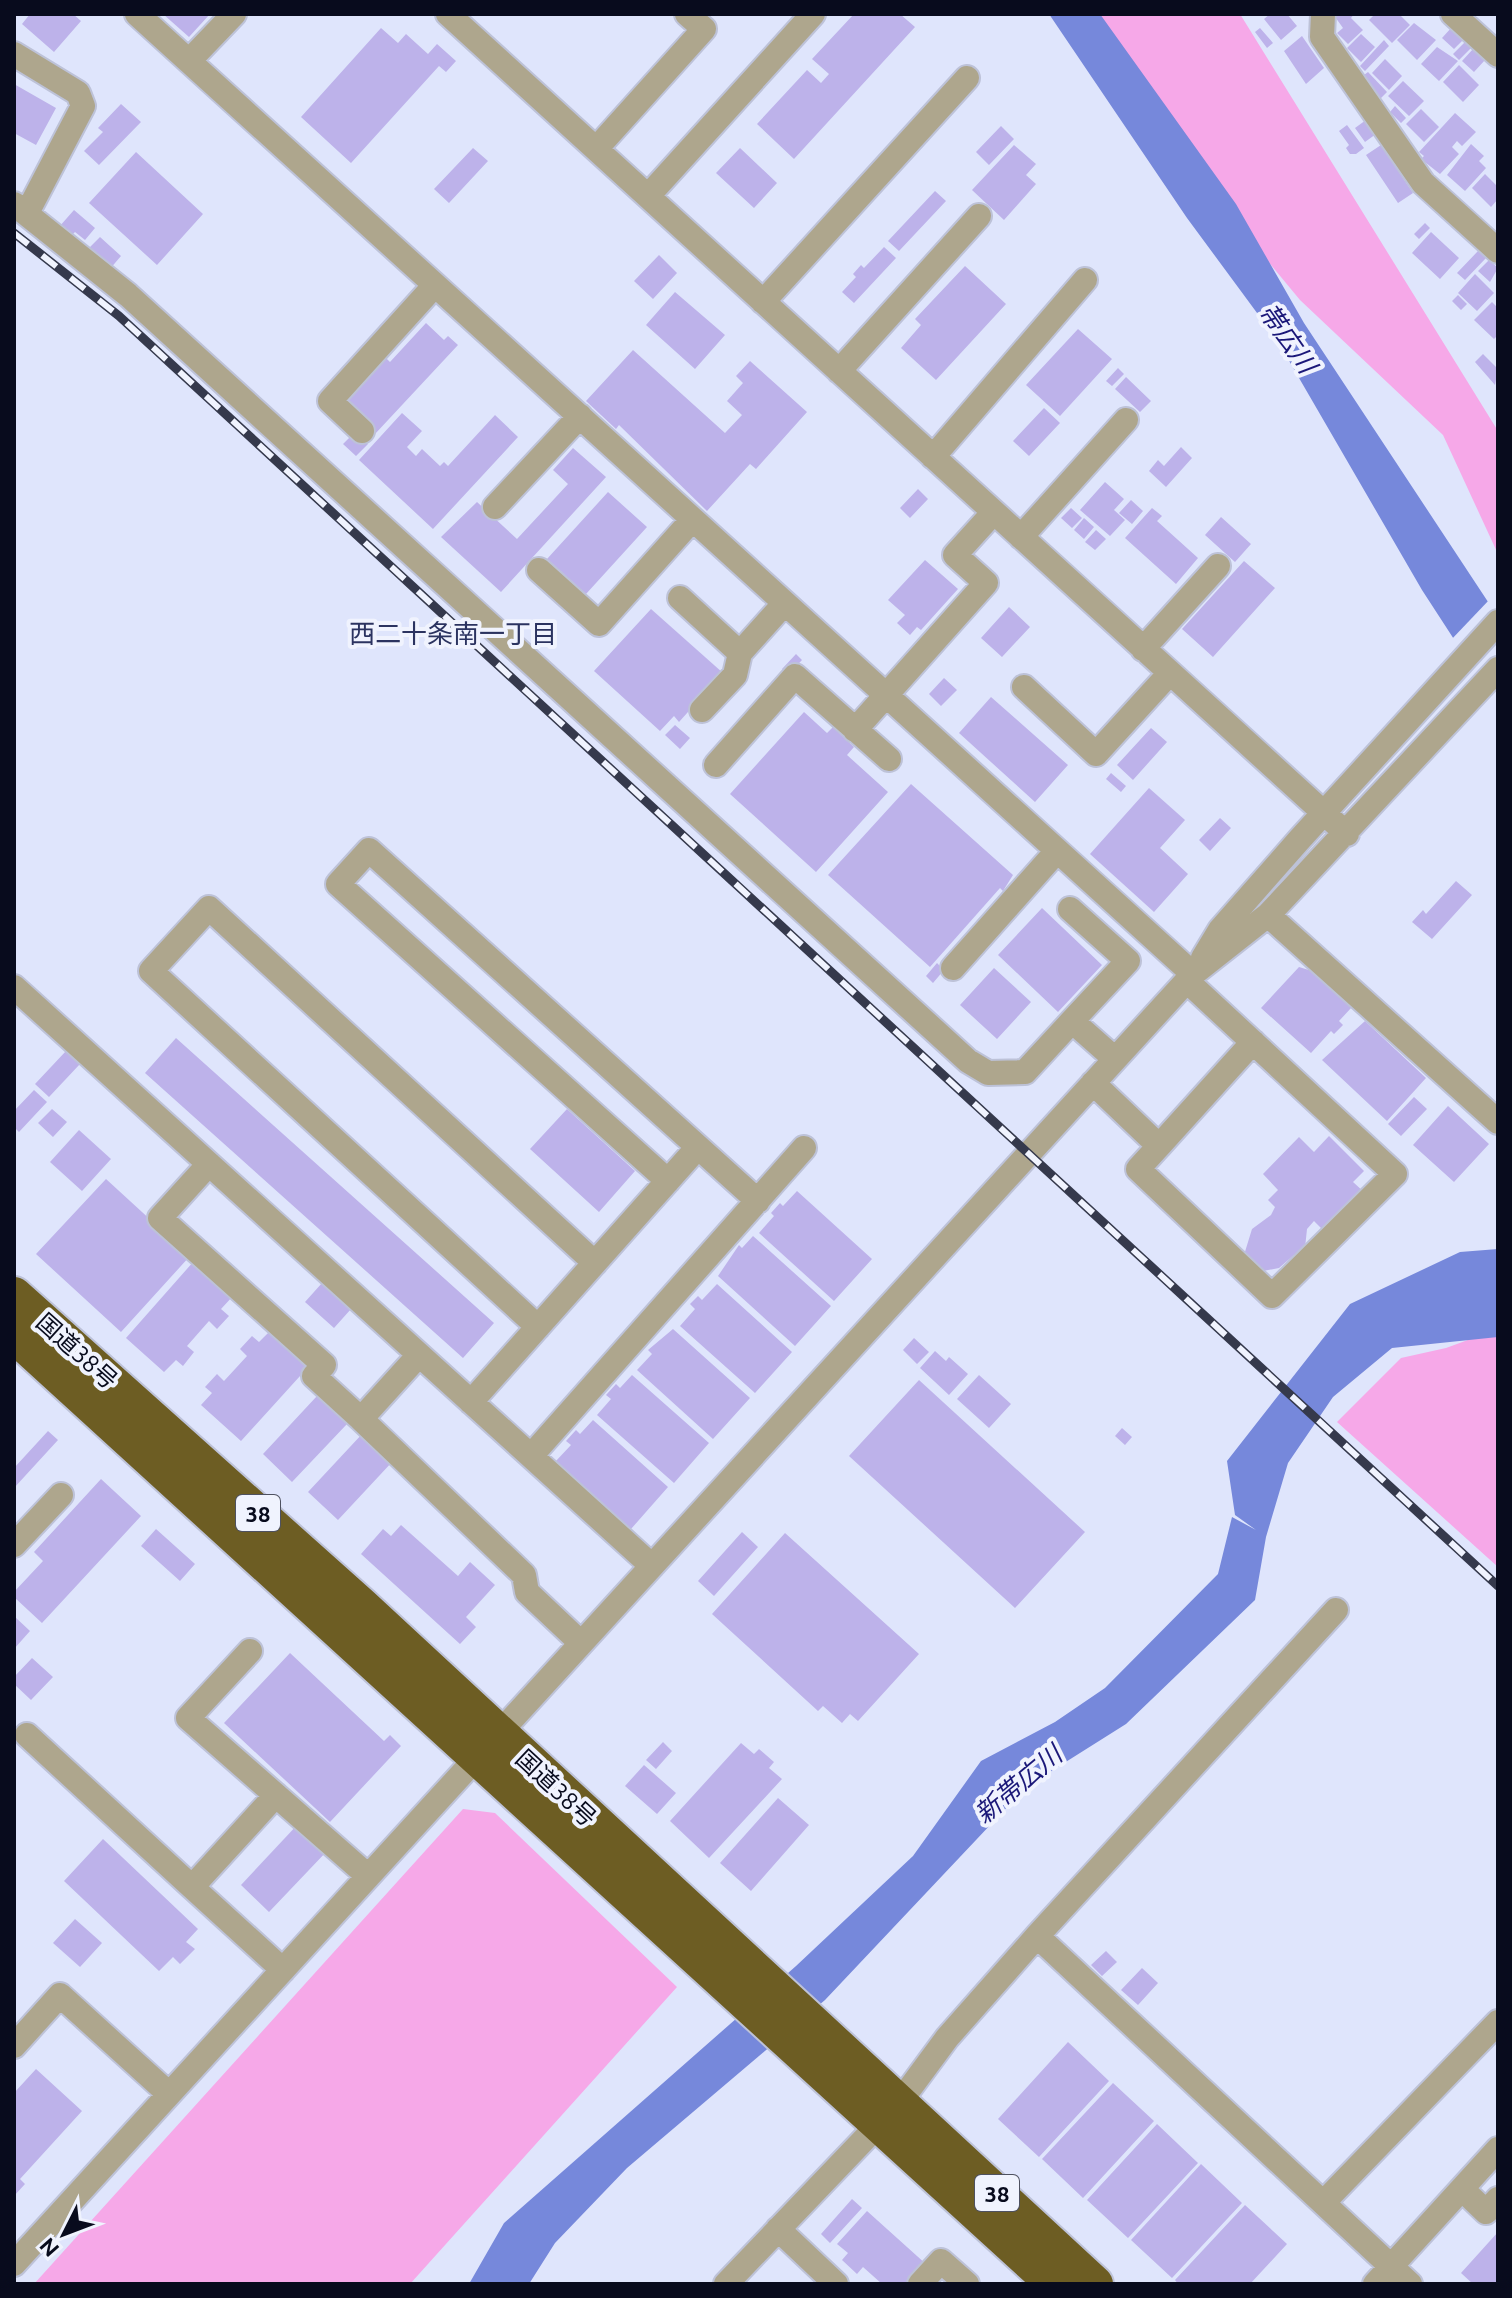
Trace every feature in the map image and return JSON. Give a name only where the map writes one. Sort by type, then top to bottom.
[{"type":"highway","name":"国道38号","points":[[14,1295],[362,1606],[488,1746]]},
{"type":"highway","name":"国道38号","points":[[14,1335],[488,1746],[862,2088],[1054,2284]]},
{"type":"highway","name":"国道38号","points":[[888,2113],[1095,2284]]},
{"type":"street","points":[[137,14],[1057,851],[1190,977],[1253,1042],[1395,1174],[1272,1296],[1138,1169],[1253,1042]]},
{"type":"street","points":[[189,61],[234,14]]},
{"type":"street","points":[[448,14],[1347,834]]},
{"type":"street","points":[[596,149],[704,29],[687,14]]},
{"type":"street","points":[[648,196],[813,14]]},
{"type":"street","points":[[1323,14],[1322,37],[1423,183],[1498,251]]},
{"type":"street","points":[[1453,14],[1498,55]]},
{"type":"street","points":[[14,54],[78,93],[83,106],[20,208],[128,295],[968,1061],[988,1073],[1025,1072],[1128,961],[1070,909]]},
{"type":"street","points":[[763,302],[967,78]]},
{"type":"street","points":[[839,371],[979,216]]},
{"type":"street","points":[[933,457],[1085,280]]},
{"type":"street","points":[[362,431],[330,401],[435,285]]},
{"type":"street","points":[[495,507],[580,416]]},
{"type":"street","points":[[1021,537],[1126,420]]},
{"type":"street","points":[[855,730],[986,583],[955,555],[994,512]]},
{"type":"street","points":[[539,570],[599,624],[692,520]]},
{"type":"street","points":[[1143,649],[1218,566]]},
{"type":"street","points":[[680,598],[740,653]]},
{"type":"street","points":[[702,710],[735,675],[740,653],[784,604]]},
{"type":"street","points":[[1190,977],[1220,930],[1498,622]]},
{"type":"street","points":[[14,2264],[1190,977],[1268,915],[1498,669]]},
{"type":"street","points":[[1024,687],[1096,754],[1170,673]]},
{"type":"street","points":[[716,765],[795,676],[889,759]]},
{"type":"street","points":[[668,1181],[338,884],[369,850],[758,1201]]},
{"type":"street","points":[[953,968],[1057,851]]},
{"type":"street","points":[[538,1327],[151,971],[209,908],[595,1263]]},
{"type":"street","points":[[1268,915],[1498,1122]]},
{"type":"street","points":[[14,987],[652,1566]]},
{"type":"street","points":[[1072,1021],[1115,1059]]},
{"type":"street","points":[[1093,1083],[1159,1146]]},
{"type":"street","points":[[471,1402],[698,1147]]},
{"type":"street","points":[[531,1456],[804,1148]]},
{"type":"street","points":[[209,1164],[160,1218],[324,1365],[314,1376],[524,1575],[527,1592],[581,1643]]},
{"type":"street","points":[[361,1419],[419,1355]]},
{"type":"street","points":[[14,1545],[61,1495]]},
{"type":"street","points":[[726,2284],[888,2113],[947,2038],[1037,1936],[1336,1610]]},
{"type":"street","points":[[250,1651],[188,1718],[368,1876]]},
{"type":"street","points":[[27,1735],[283,1970]]},
{"type":"street","points":[[192,1887],[276,1795]]},
{"type":"street","points":[[1037,1936],[1324,2202],[1383,2275],[1410,2284]]},
{"type":"street","points":[[14,2046],[60,1995],[169,2094]]},
{"type":"street","points":[[1324,2202],[1498,2022]]},
{"type":"street","points":[[1383,2275],[1498,2149]]},
{"type":"street","points":[[1462,2189],[1486,2212],[1498,2199]]},
{"type":"street","points":[[778,2229],[836,2284]]},
{"type":"street","points":[[920,2284],[941,2261],[967,2284]]},
{"type":"shaded area","points":[[1087,14],[1240,14],[1498,431],[1498,554],[1443,435],[1300,300],[1223,207]]},
{"type":"shaded area","points":[[1498,1329],[1498,1567],[1337,1422],[1401,1358],[1446,1348]]},
{"type":"shaded area","points":[[463,1809],[495,1813],[677,1987],[410,2284],[34,2284]]},
{"type":"water","name":"帯広川","points":[[1049,14],[1100,14],[1236,204],[1304,323],[1498,617],[1498,707],[1422,590],[1277,340],[1187,218]]},
{"type":"water","name":"新帯広川","points":[[1498,1249],[1498,1337],[1392,1348],[1333,1397],[1288,1463],[1266,1537],[1255,1600],[1126,1724],[1026,1787],[825,2000],[627,2168],[555,2243],[529,2284],[469,2284],[504,2223],[796,1966],[913,1856],[981,1761],[1055,1722],[1105,1688],[1218,1574],[1232,1517],[1256,1530],[1235,1515],[1227,1461],[1350,1304],[1460,1252]]},
{"type":"pier","points":[[1490,599],[1498,610],[1498,711],[1450,641]]},
{"type":"building","points":[[30,14],[73,14],[81,21],[54,52],[22,24]]},
{"type":"building","points":[[163,14],[210,14],[189,37]]},
{"type":"building","points":[[854,14],[900,14],[915,27],[794,159],[757,124],[807,70],[821,83],[829,74],[812,59]]},
{"type":"building","points":[[1270,14],[1287,14],[1297,26],[1281,40],[1264,19]]},
{"type":"building","points":[[1333,14],[1354,14],[1351,18],[1363,30],[1348,44],[1337,33],[1343,28]]},
{"type":"building","points":[[1375,14],[1399,14],[1410,25],[1392,43],[1369,20]]},
{"type":"building","points":[[1414,23],[1436,40],[1417,60],[1397,40]]},
{"type":"building","points":[[1452,27],[1464,39],[1454,49],[1442,38]]},
{"type":"building","points":[[381,28],[398,43],[406,34],[428,54],[437,44],[456,61],[446,72],[439,66],[351,163],[301,117]]},
{"type":"building","points":[[1260,28],[1273,43],[1267,48],[1255,32]]},
{"type":"building","points":[[1361,34],[1375,47],[1361,62],[1347,48]]},
{"type":"building","points":[[1302,36],[1324,68],[1306,84],[1284,51]]},
{"type":"building","points":[[1384,40],[1389,46],[1365,71],[1360,66]]},
{"type":"building","points":[[1467,40],[1473,46],[1459,60],[1453,54]]},
{"type":"building","points":[[1437,47],[1458,61],[1439,81],[1421,64]]},
{"type":"building","points":[[1473,49],[1485,60],[1474,72],[1462,61]]},
{"type":"building","points":[[1385,59],[1402,76],[1389,90],[1372,73]]},
{"type":"building","points":[[1459,65],[1479,85],[1463,102],[1443,82]]},
{"type":"building","points":[[1368,72],[1387,92],[1380,99],[1364,75]]},
{"type":"building","points":[[1403,81],[1424,101],[1409,116],[1388,96]]},
{"type":"building","points":[[14,84],[56,108],[36,145],[14,133]]},
{"type":"building","points":[[121,104],[141,122],[99,165],[84,151],[103,132],[98,128]]},
{"type":"building","points":[[1395,106],[1406,118],[1401,123],[1390,112]]},
{"type":"building","points":[[1421,109],[1439,127],[1424,142],[1406,124]]},
{"type":"building","points":[[1455,113],[1476,132],[1462,146],[1457,141],[1452,147],[1459,154],[1440,174],[1421,159],[1424,156],[1419,152]]},
{"type":"building","points":[[1366,120],[1376,134],[1365,142],[1355,128]]},
{"type":"building","points":[[1347,125],[1364,148],[1356,154],[1350,154],[1346,148],[1349,145],[1339,131]]},
{"type":"building","points":[[1001,126],[1014,139],[989,165],[976,152]]},
{"type":"building","points":[[1471,144],[1484,156],[1479,161],[1486,168],[1465,191],[1447,175]]},
{"type":"building","points":[[1014,145],[1036,164],[1026,175],[1036,184],[1004,220],[972,190]]},
{"type":"building","points":[[1381,145],[1413,193],[1398,203],[1366,155]]},
{"type":"building","points":[[473,148],[488,161],[449,203],[434,189]]},
{"type":"building","points":[[740,148],[777,183],[754,208],[716,173]]},
{"type":"building","points":[[136,152],[203,214],[157,265],[89,203]]},
{"type":"building","points":[[1485,174],[1498,187],[1498,199],[1491,207],[1472,188]]},
{"type":"building","points":[[935,191],[946,201],[899,251],[888,241]]},
{"type":"building","points":[[74,210],[95,228],[85,240],[75,232],[70,237],[59,227]]},
{"type":"building","points":[[1425,223],[1430,228],[1419,239],[1414,234]]},
{"type":"building","points":[[1431,232],[1459,258],[1440,279],[1412,253]]},
{"type":"building","points":[[100,237],[121,256],[109,270],[87,250]]},
{"type":"building","points":[[884,247],[896,258],[854,303],[842,292],[856,277],[853,274],[861,265],[864,268]]},
{"type":"building","points":[[1478,251],[1486,258],[1465,280],[1457,273]]},
{"type":"building","points":[[659,255],[677,273],[653,299],[634,281]]},
{"type":"building","points":[[1489,260],[1498,268],[1490,282],[1478,271]]},
{"type":"building","points":[[965,266],[1006,304],[936,380],[901,348],[921,325],[915,319]]},
{"type":"building","points":[[1475,274],[1494,293],[1477,311],[1458,293]]},
{"type":"building","points":[[675,292],[725,335],[695,369],[646,325]]},
{"type":"building","points":[[1458,295],[1467,304],[1461,310],[1452,301]]},
{"type":"building","points":[[1492,302],[1498,308],[1498,335],[1494,339],[1474,320]]},
{"type":"building","points":[[426,323],[444,340],[448,336],[458,345],[375,434],[341,403],[385,357],[390,362]]},
{"type":"building","points":[[1078,329],[1112,359],[1060,416],[1026,385]]},
{"type":"building","points":[[633,350],[725,433],[742,415],[727,401],[743,383],[736,376],[750,361],[807,412],[756,469],[750,464],[707,511],[619,425],[616,429],[586,401]]},
{"type":"building","points":[[1483,354],[1498,369],[1495,385],[1475,362]]},
{"type":"building","points":[[1118,368],[1124,374],[1112,386],[1106,381]]},
{"type":"building","points":[[1126,377],[1151,401],[1140,412],[1115,389]]},
{"type":"building","points":[[1044,408],[1060,423],[1029,456],[1013,441]]},
{"type":"building","points":[[402,413],[422,431],[407,447],[416,456],[422,449],[440,466],[444,462],[448,466],[495,415],[518,437],[433,529],[359,460]]},
{"type":"building","points":[[355,432],[368,444],[356,456],[343,444]]},
{"type":"building","points":[[1181,447],[1192,458],[1166,487],[1149,471],[1158,460],[1164,466]]},
{"type":"building","points":[[573,448],[606,477],[501,592],[441,537],[477,502],[517,539],[568,484],[553,470]]},
{"type":"building","points":[[1105,482],[1124,499],[1114,510],[1125,520],[1110,536],[1080,510]]},
{"type":"building","points":[[918,489],[928,499],[910,518],[900,508]]},
{"type":"building","points":[[608,492],[647,527],[586,594],[547,559]]},
{"type":"building","points":[[1131,500],[1143,511],[1132,524],[1119,513]]},
{"type":"building","points":[[1071,508],[1082,518],[1072,528],[1061,518]]},
{"type":"building","points":[[1152,508],[1162,516],[1157,521],[1198,558],[1176,584],[1125,538]]},
{"type":"building","points":[[1221,517],[1251,544],[1235,562],[1205,535]]},
{"type":"building","points":[[1084,518],[1094,527],[1084,539],[1074,530]]},
{"type":"building","points":[[1096,530],[1106,539],[1095,550],[1085,542]]},
{"type":"building","points":[[925,560],[958,589],[921,630],[917,627],[910,635],[897,623],[905,615],[888,600]]},
{"type":"building","points":[[1244,561],[1275,588],[1213,657],[1182,629]]},
{"type":"building","points":[[1009,607],[1030,627],[1002,657],[981,638]]},
{"type":"building","points":[[651,609],[723,673],[679,722],[674,716],[660,731],[594,671]]},
{"type":"building","points":[[796,654],[802,660],[788,675],[782,669]]},
{"type":"building","points":[[944,678],[957,690],[941,706],[929,694]]},
{"type":"building","points":[[991,697],[1068,765],[1035,802],[959,733]]},
{"type":"building","points":[[804,712],[827,733],[833,727],[854,747],[847,755],[888,792],[816,872],[730,794]]},
{"type":"building","points":[[675,725],[690,738],[680,749],[665,735]]},
{"type":"building","points":[[1151,728],[1167,742],[1133,780],[1117,765]]},
{"type":"building","points":[[1111,773],[1126,786],[1121,792],[1106,779]]},
{"type":"building","points":[[911,784],[1013,875],[1003,891],[1000,888],[930,967],[828,875]]},
{"type":"building","points":[[1149,788],[1185,820],[1160,848],[1188,874],[1154,912],[1090,854]]},
{"type":"building","points":[[1220,818],[1231,828],[1210,851],[1199,840]]},
{"type":"building","points":[[1456,881],[1472,895],[1432,939],[1412,922],[1423,910],[1426,914]]},
{"type":"building","points":[[1042,908],[1102,965],[1058,1012],[998,955]]},
{"type":"building","points":[[937,963],[944,970],[933,983],[926,976]]},
{"type":"building","points":[[1299,967],[1312,971],[1315,968],[1352,1007],[1339,1021],[1343,1025],[1334,1034],[1331,1031],[1311,1053],[1261,1008]]},
{"type":"building","points":[[994,968],[1031,1002],[997,1039],[960,1005]]},
{"type":"building","points":[[1365,1021],[1426,1078],[1387,1121],[1322,1060]]},
{"type":"building","points":[[176,1038],[494,1323],[463,1358],[145,1073]]},
{"type":"building","points":[[66,1051],[80,1064],[49,1097],[35,1084]]},
{"type":"building","points":[[34,1090],[47,1102],[19,1132],[14,1127],[14,1111]]},
{"type":"building","points":[[1414,1097],[1427,1109],[1401,1136],[1388,1124]]},
{"type":"building","points":[[1448,1106],[1489,1144],[1454,1182],[1413,1145]]},
{"type":"building","points":[[52,1109],[67,1122],[53,1137],[38,1123]]},
{"type":"building","points":[[567,1109],[635,1171],[599,1212],[530,1149]]},
{"type":"building","points":[[79,1130],[111,1159],[82,1191],[50,1162]]},
{"type":"building","points":[[1329,1136],[1364,1171],[1353,1182],[1364,1192],[1325,1232],[1314,1221],[1307,1229],[1305,1248],[1299,1260],[1294,1255],[1279,1268],[1263,1271],[1244,1255],[1252,1229],[1271,1215],[1275,1207],[1268,1200],[1278,1190],[1263,1174],[1299,1137],[1314,1152]]},
{"type":"building","points":[[106,1179],[190,1256],[121,1332],[36,1254]]},
{"type":"building","points":[[797,1191],[872,1259],[834,1301],[759,1233],[774,1216],[771,1213],[780,1203],[783,1206]]},
{"type":"building","points":[[753,1236],[831,1306],[795,1346],[718,1276],[739,1245],[742,1248]]},
{"type":"building","points":[[194,1261],[233,1296],[221,1309],[229,1316],[217,1329],[209,1321],[187,1346],[194,1352],[183,1366],[176,1360],[164,1372],[126,1338]]},
{"type":"building","points":[[322,1283],[351,1309],[334,1328],[305,1302]]},
{"type":"building","points":[[717,1284],[792,1352],[755,1393],[680,1326],[695,1309],[690,1304],[698,1296],[702,1300]]},
{"type":"building","points":[[673,1329],[750,1398],[713,1439],[637,1370],[652,1354],[648,1350]]},
{"type":"building","points":[[271,1330],[310,1365],[241,1441],[201,1405],[212,1393],[205,1387],[217,1374],[224,1381],[247,1356],[240,1349],[252,1336],[259,1342]]},
{"type":"building","points":[[914,1338],[929,1352],[917,1364],[903,1350]]},
{"type":"building","points":[[935,1351],[946,1361],[949,1357],[968,1374],[949,1395],[920,1368]]},
{"type":"building","points":[[632,1375],[709,1443],[674,1483],[597,1415],[611,1399],[606,1395],[616,1384],[620,1388]]},
{"type":"building","points":[[979,1375],[1011,1404],[989,1428],[957,1399]]},
{"type":"building","points":[[919,1380],[1085,1532],[1015,1608],[849,1456]]},
{"type":"building","points":[[317,1396],[347,1424],[292,1482],[263,1454]]},
{"type":"building","points":[[593,1420],[668,1487],[631,1529],[555,1462],[571,1445],[566,1441],[576,1430],[580,1434]]},
{"type":"building","points":[[1122,1428],[1132,1437],[1125,1445],[1115,1436]]},
{"type":"building","points":[[48,1431],[58,1440],[14,1488],[14,1468]]},
{"type":"building","points":[[363,1433],[393,1461],[338,1520],[308,1492]]},
{"type":"building","points":[[101,1479],[141,1516],[42,1623],[14,1597],[14,1592],[43,1561],[34,1552]]},
{"type":"building","points":[[401,1525],[458,1576],[470,1562],[495,1585],[466,1617],[476,1627],[460,1644],[361,1554],[383,1529],[391,1536]]},
{"type":"building","points":[[156,1529],[195,1564],[180,1581],[141,1546]]},
{"type":"building","points":[[742,1532],[758,1547],[714,1596],[698,1581]]},
{"type":"building","points":[[785,1533],[919,1654],[858,1721],[850,1714],[842,1723],[823,1706],[818,1711],[712,1614]]},
{"type":"building","points":[[14,1616],[30,1631],[14,1649]]},
{"type":"building","points":[[290,1653],[384,1741],[390,1735],[401,1746],[330,1822],[224,1723]]},
{"type":"building","points":[[32,1658],[53,1677],[31,1700],[14,1684],[14,1677]]},
{"type":"building","points":[[663,1742],[672,1751],[656,1769],[646,1760]]},
{"type":"building","points":[[741,1743],[754,1754],[759,1749],[774,1762],[769,1768],[782,1779],[709,1858],[670,1821]]},
{"type":"building","points":[[644,1765],[676,1793],[657,1814],[625,1786]]},
{"type":"building","points":[[778,1798],[809,1825],[751,1891],[720,1863]]},
{"type":"building","points":[[299,1823],[328,1850],[269,1912],[241,1885]]},
{"type":"building","points":[[103,1839],[198,1929],[186,1942],[195,1949],[180,1964],[173,1957],[159,1971],[64,1881]]},
{"type":"building","points":[[75,1919],[102,1943],[80,1967],[53,1943]]},
{"type":"building","points":[[1106,1951],[1117,1962],[1102,1976],[1091,1965]]},
{"type":"building","points":[[1142,1968],[1158,1983],[1138,2005],[1121,1990]]},
{"type":"building","points":[[1068,2042],[1109,2081],[1039,2157],[998,2119]]},
{"type":"building","points":[[36,2069],[82,2111],[20,2179],[25,2184],[14,2196],[14,2093]]},
{"type":"building","points":[[1113,2083],[1154,2121],[1083,2198],[1042,2159]]},
{"type":"building","points":[[1157,2124],[1198,2163],[1128,2238],[1087,2200]]},
{"type":"building","points":[[1201,2164],[1242,2203],[1172,2278],[1131,2240]]},
{"type":"building","points":[[852,2199],[862,2208],[830,2243],[821,2234]]},
{"type":"building","points":[[1245,2205],[1287,2244],[1250,2284],[1178,2284],[1175,2280]]},
{"type":"building","points":[[867,2211],[927,2265],[909,2284],[882,2284],[863,2267],[857,2274],[842,2260],[848,2253],[837,2244]]},
{"type":"building","points":[[1498,2232],[1498,2284],[1473,2284],[1461,2273]]},
{"type":"railway","points":[[14,233],[119,316],[1498,1586]]},
{"type":"district","name":"西二十条南一丁目","points":[[453,633]]}]
